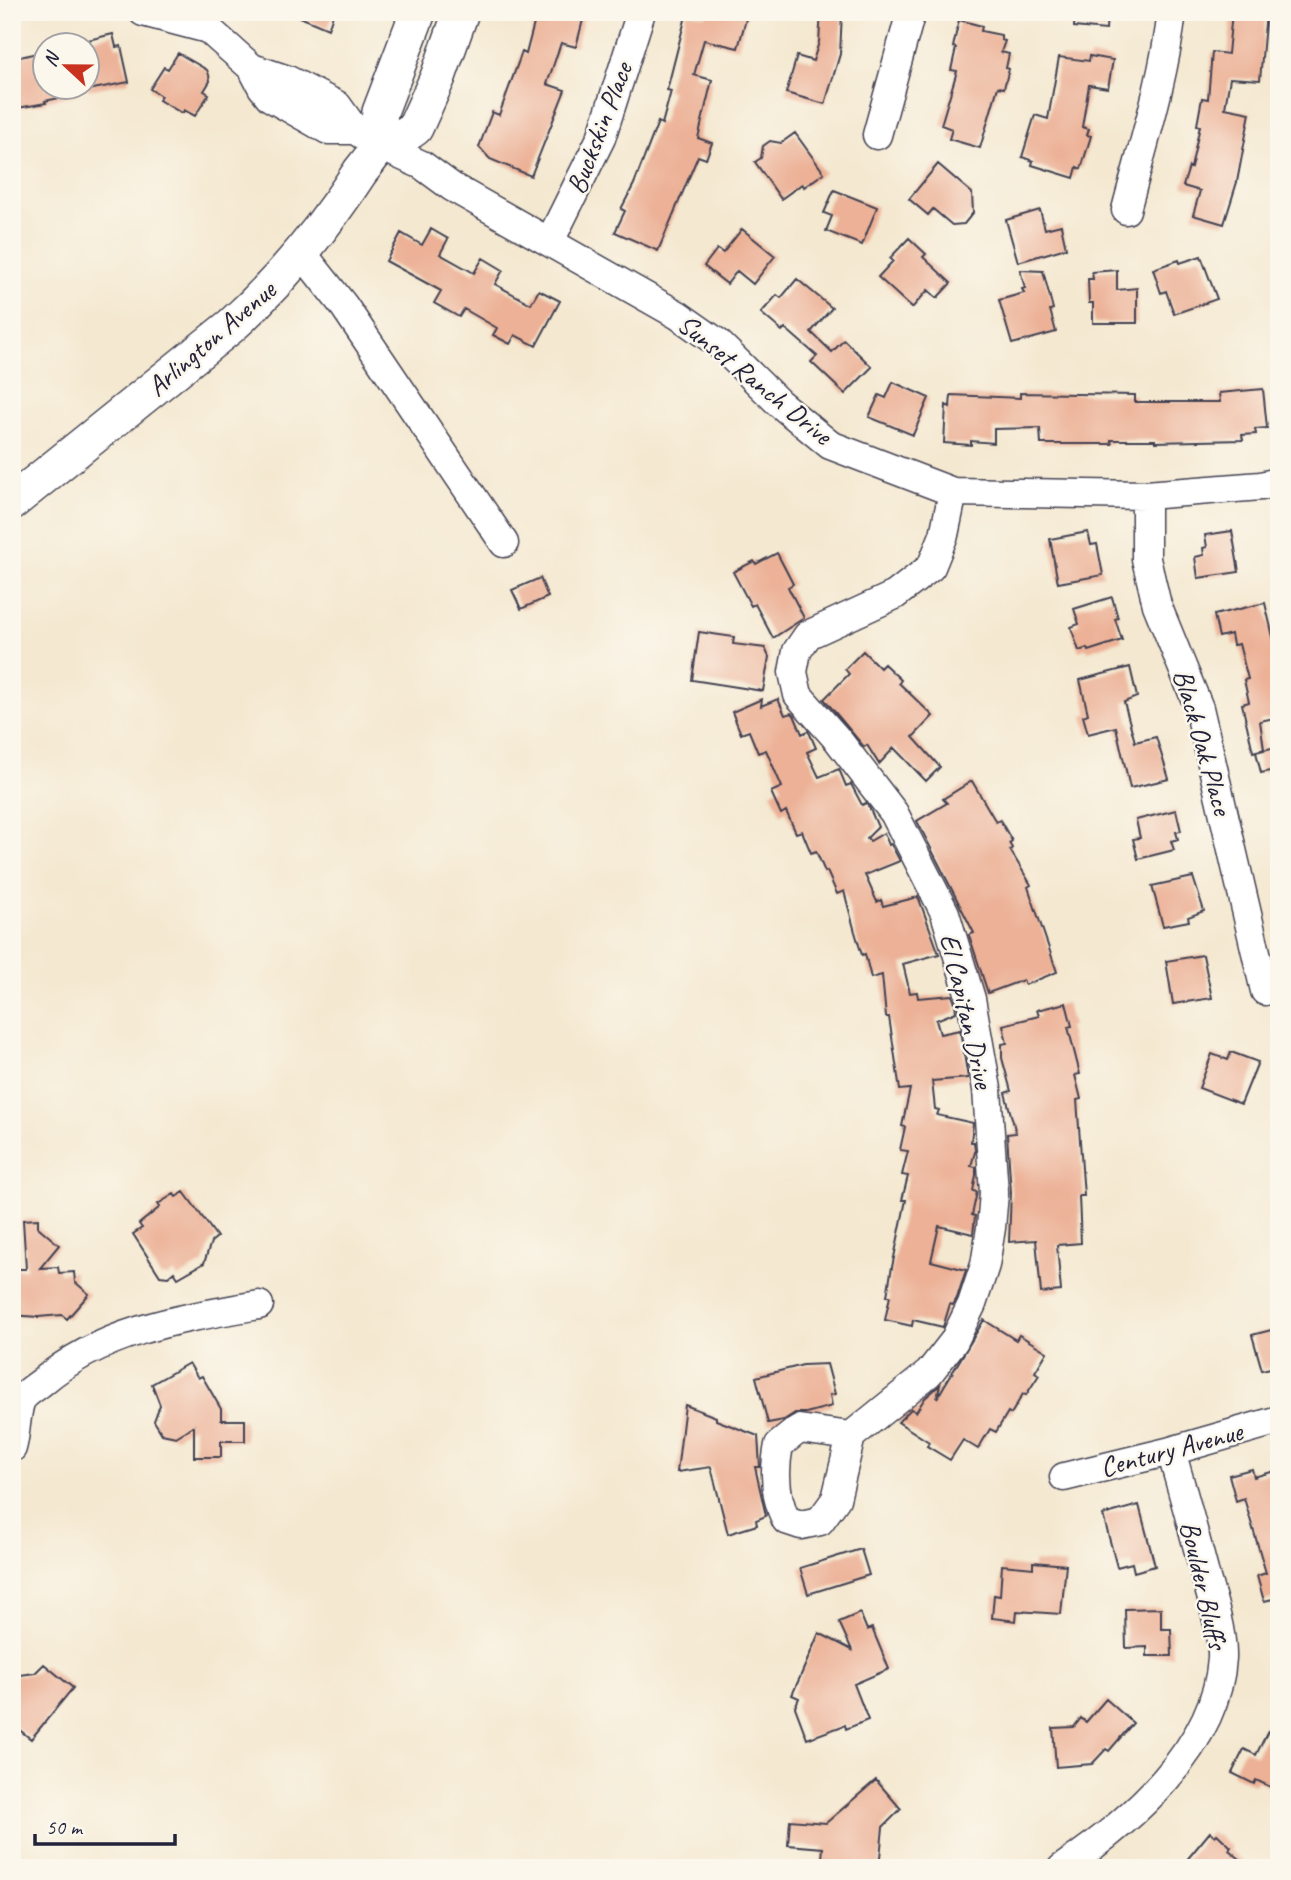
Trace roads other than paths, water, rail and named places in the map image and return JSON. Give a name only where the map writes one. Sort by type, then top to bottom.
[{"type":"main road","name":"Arlington Avenue","points":[[12,502],[232,326],[257,303],[302,253],[345,198],[367,137],[378,125],[380,112],[418,12]]},
{"type":"main road","points":[[367,137],[402,137],[415,128],[438,77],[461,12]]},
{"type":"street","name":"Sunset Ranch Drive","points":[[143,12],[215,21],[275,101],[328,130],[367,137],[422,165],[452,187],[645,294],[708,336],[779,403],[830,444],[953,492],[1146,495],[1261,486],[1279,482]]},
{"type":"street","name":"Buckskin Place","points":[[550,241],[601,138],[641,12]]},
{"type":"street","points":[[877,135],[911,12]]},
{"type":"street","points":[[1126,210],[1146,136],[1172,12]]},
{"type":"street","points":[[302,253],[344,306],[504,543]]},
{"type":"street","name":"El Capitan Drive","points":[[851,1436],[929,1373],[954,1341],[972,1304],[985,1265],[994,1193],[987,1089],[971,999],[945,914],[894,813],[838,740],[798,695],[793,672],[797,651],[808,635],[895,595],[931,567],[944,535],[953,492]]},
{"type":"street","name":"Black Oak Place","points":[[1146,495],[1146,559],[1157,606],[1199,708],[1265,991]]},
{"type":"street","points":[[12,1448],[22,1399],[73,1360],[125,1334],[180,1319],[259,1305]]},
{"type":"street","name":"Century Avenue","points":[[1063,1477],[1171,1451],[1279,1420]]},
{"type":"street","name":"Boulder Bluffs","points":[[1062,1868],[1095,1846],[1146,1802],[1187,1750],[1212,1707],[1222,1658],[1215,1611],[1171,1451]]}]
